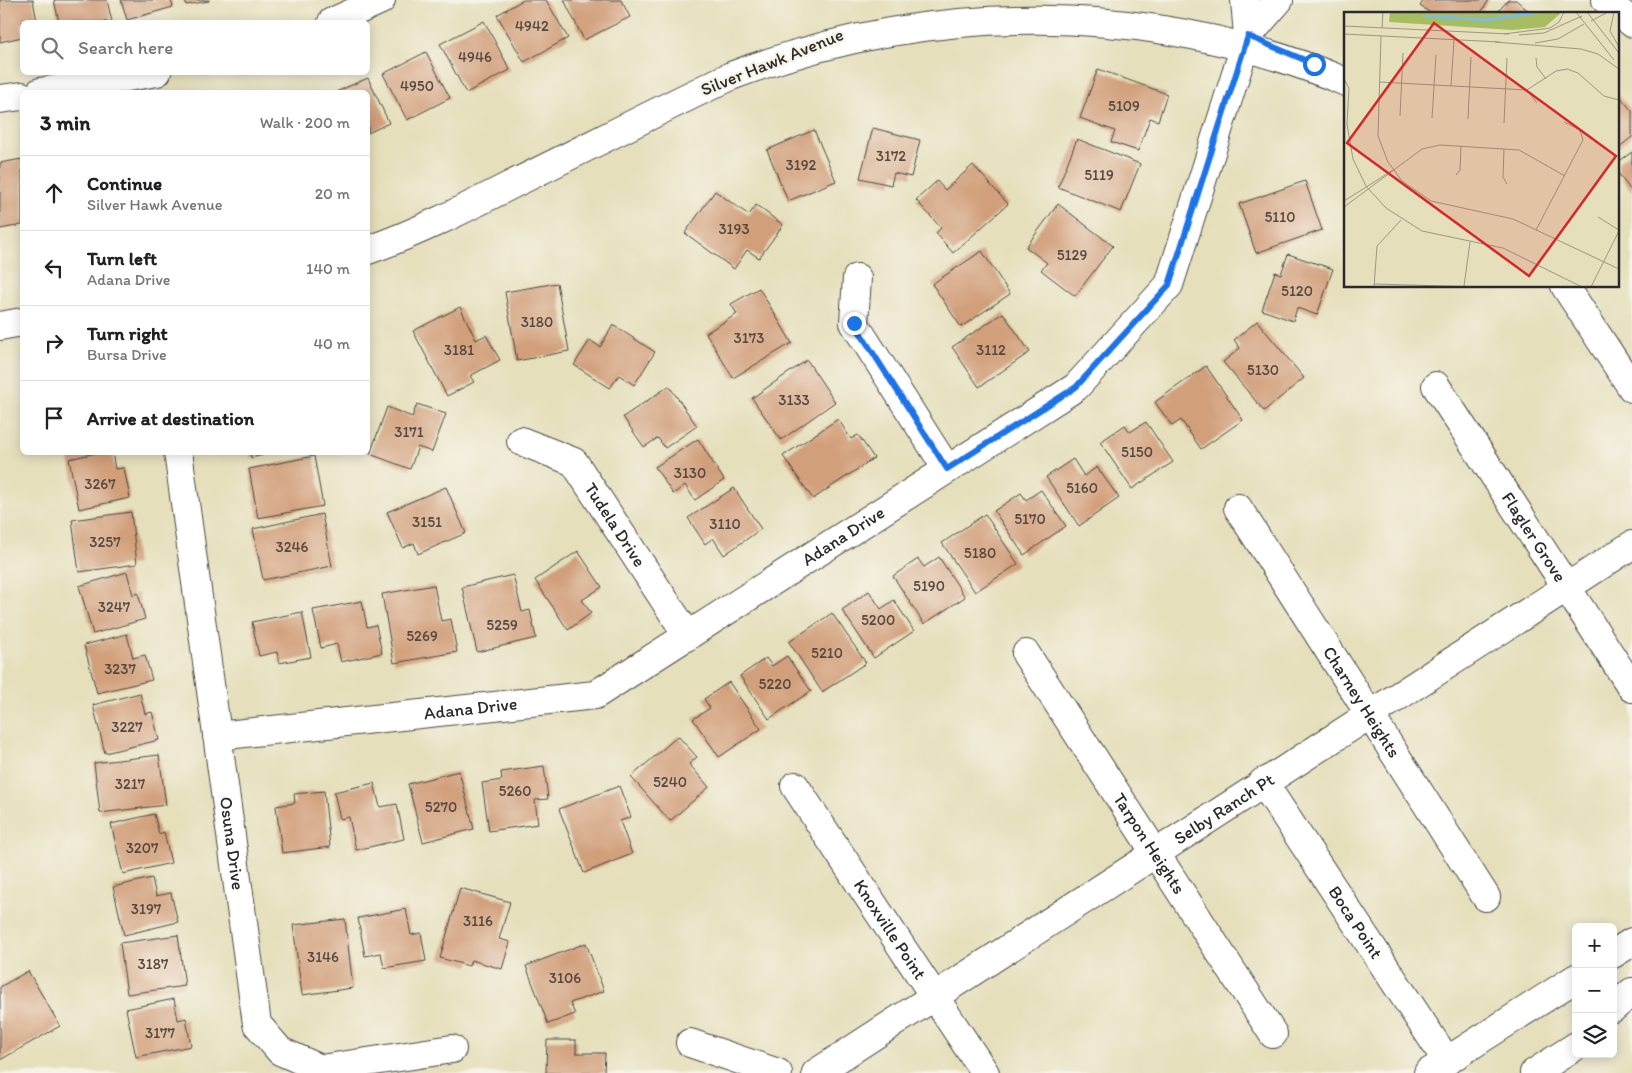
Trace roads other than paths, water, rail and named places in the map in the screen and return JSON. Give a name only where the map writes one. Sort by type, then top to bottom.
[{"type":"street","points":[[336,20],[381,0]]},
{"type":"street","points":[[1245,0],[1248,36]]},
{"type":"street","points":[[1248,36],[1279,0]]},
{"type":"street","points":[[1606,0],[1620,12]]},
{"type":"street","name":"Silver Hawk Avenue","points":[[370,249],[435,223],[732,75],[828,36],[889,19],[950,8],[1045,1],[1095,5],[1148,13],[1248,36],[1314,64],[1344,81]]},
{"type":"street","points":[[1620,12],[1632,23]]},
{"type":"street","name":"Adana Drive","points":[[217,736],[595,695],[1076,387],[1169,285],[1248,36]]},
{"type":"street","points":[[52,90],[139,75]]},
{"type":"street","points":[[0,99],[20,96]]},
{"type":"street","points":[[857,278],[854,323],[947,469]]},
{"type":"street","points":[[1566,288],[1632,388]]},
{"type":"street","points":[[0,326],[20,322]]},
{"type":"street","name":"Flagler Grove","points":[[1436,386],[1632,688]]},
{"type":"street","name":"Tudela Drive","points":[[521,442],[574,462],[688,636]]},
{"type":"street","name":"Osuna Drive","points":[[178,455],[257,1024],[280,1051],[321,1069],[452,1049]]},
{"type":"street","name":"Charney Heights","points":[[1238,508],[1486,897]]},
{"type":"street","name":"Selby Ranch Pt","points":[[816,1073],[1632,545]]},
{"type":"street","name":"Tarpon Heights","points":[[1026,654],[1273,1034]]},
{"type":"street","name":"Boca Point","points":[[1263,782],[1438,1067]]},
{"type":"street","name":"Knoxville Point","points":[[795,786],[985,1073]]},
{"type":"street","points":[[1617,951],[1632,942]]},
{"type":"street","points":[[1438,1067],[1572,981]]},
{"type":"street","points":[[1617,1005],[1632,992]]},
{"type":"street","points":[[1617,1018],[1632,1009]]},
{"type":"street","points":[[690,1043],[778,1073]]},
{"type":"street","points":[[1534,1073],[1572,1049]]}]
